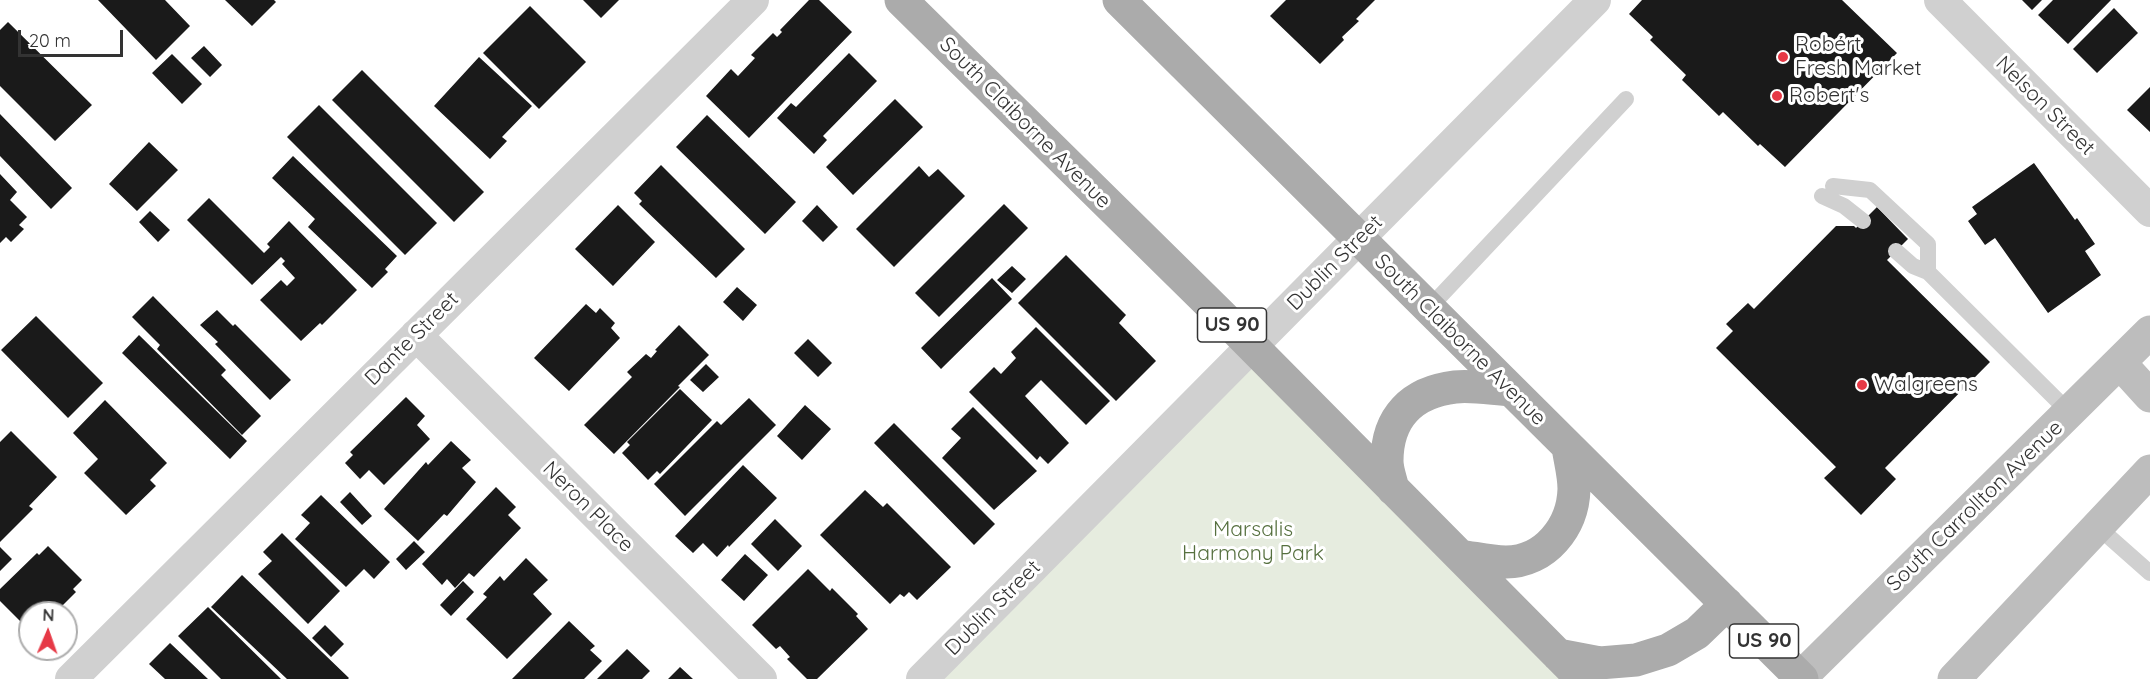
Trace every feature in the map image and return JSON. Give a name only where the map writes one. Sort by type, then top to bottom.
[{"type":"main road","name":"South Claiborne Avenue","points":[[901,0],[1252,346],[1582,679]]},
{"type":"main road","name":"South Claiborne Avenue","points":[[1119,0],[1801,678]]},
{"type":"main road","name":"South Carrollton Avenue","points":[[1801,678],[2150,333]]},
{"type":"main road","points":[[2120,363],[2150,396]]},
{"type":"main road","points":[[1394,489],[1387,464],[1389,440],[1396,419],[1410,404],[1428,392],[1456,387],[1511,390]]},
{"type":"main road","points":[[1460,556],[1505,562],[1525,560],[1547,549],[1560,533],[1569,512],[1574,489],[1568,447]]},
{"type":"main road","points":[[1954,679],[2150,471]]},
{"type":"main road","points":[[1558,655],[1600,663],[1636,660],[1668,650],[1697,633],[1727,604]]},
{"type":"street","name":"Dante Street","points":[[71,679],[753,0]]},
{"type":"street","name":"Dublin Street","points":[[922,679],[1595,0]]},
{"type":"street","name":"Nelson Street","points":[[1940,0],[2150,211]]},
{"type":"street","name":"Neron Place","points":[[416,335],[761,679]]},
{"type":"lane","points":[[1428,308],[1626,99]]},
{"type":"lane","points":[[1863,221],[1827,191],[1870,189],[1928,244],[1928,272]]},
{"type":"lane","points":[[1896,251],[1913,266],[1928,272],[2070,413]]},
{"type":"lane","points":[[2098,527],[2150,573]]},
{"type":"green space","name":"Marsalis Harmony Park","points":[[1253,346],[1582,679],[922,679]]},
{"type":"building","points":[[98,0],[165,0],[190,26],[156,60]]},
{"type":"building","points":[[225,0],[274,0],[276,2],[252,26]]},
{"type":"building","points":[[583,0],[619,0],[601,18]]},
{"type":"building","points":[[809,0],[819,0],[852,32],[749,138],[706,96],[731,69],[738,76],[755,58],[751,55],[773,33],[777,37],[782,32],[780,30]]},
{"type":"building","points":[[1286,0],[1375,0],[1356,19],[1359,21],[1342,37],[1344,40],[1320,64],[1270,16]]},
{"type":"building","name":"Robert's","points":[[1642,0],[1842,0],[1897,53],[1785,167],[1760,144],[1758,146],[1723,112],[1719,116],[1682,80],[1686,75],[1650,40],[1653,37],[1629,14]]},
{"type":"building","points":[[2022,0],[2042,0],[2032,10]]},
{"type":"building","points":[[2053,0],[2111,0],[2068,44],[2038,15]]},
{"type":"building","points":[[530,6],[586,62],[539,109],[483,53]]},
{"type":"building","points":[[2114,8],[2138,33],[2097,73],[2073,49]]},
{"type":"building","points":[[8,22],[92,105],[55,141],[0,86],[0,30]]},
{"type":"building","points":[[204,46],[222,65],[210,77],[191,58]]},
{"type":"building","points":[[849,53],[877,81],[823,136],[827,140],[814,154],[777,118],[791,103],[796,107]]},
{"type":"building","points":[[172,54],[202,84],[182,104],[152,73]]},
{"type":"building","points":[[479,57],[532,106],[502,137],[507,141],[490,159],[434,106]]},
{"type":"building","points":[[362,70],[484,192],[454,222],[332,100]]},
{"type":"building","points":[[2150,87],[2150,132],[2127,110]]},
{"type":"building","points":[[895,99],[923,127],[853,195],[826,167]]},
{"type":"building","points":[[319,105],[437,223],[405,255],[287,137]]},
{"type":"building","points":[[0,114],[72,188],[51,209],[0,156]]},
{"type":"building","points":[[707,115],[796,202],[765,234],[676,147]]},
{"type":"building","points":[[149,142],[178,170],[137,211],[109,184]]},
{"type":"building","points":[[293,156],[397,256],[385,269],[388,272],[372,288],[308,227],[315,219],[272,178]]},
{"type":"building","points":[[2034,163],[2095,244],[2085,251],[2101,275],[2048,313],[1995,238],[1985,245],[1968,221],[1977,214],[1972,207]]},
{"type":"building","points":[[661,165],[745,249],[716,278],[639,204],[642,201],[634,193]]},
{"type":"building","points":[[919,166],[929,177],[938,169],[965,196],[894,267],[856,229]]},
{"type":"building","points":[[0,174],[17,192],[10,200],[27,217],[19,225],[24,229],[11,242],[6,237],[0,243]]},
{"type":"building","points":[[209,198],[264,253],[270,247],[267,244],[289,221],[357,290],[322,325],[320,323],[301,341],[260,300],[281,280],[287,286],[295,278],[282,264],[285,261],[281,257],[252,285],[187,220]]},
{"type":"building","points":[[1004,204],[1028,228],[939,317],[915,293]]},
{"type":"building","points":[[618,205],[655,242],[613,286],[575,249]]},
{"type":"building","points":[[817,205],[838,227],[823,242],[802,221]]},
{"type":"building","points":[[1877,207],[1908,239],[1887,260],[1990,362],[1885,468],[1896,479],[1861,515],[1824,478],[1836,467],[1716,348],[1733,331],[1726,324],[1748,303],[1754,309],[1836,226],[1856,228]]},
{"type":"building","points":[[150,211],[170,230],[158,242],[139,222]]},
{"type":"building","points":[[1066,255],[1126,315],[1119,323],[1156,361],[1116,401],[1018,303]]},
{"type":"building","points":[[1012,266],[1026,279],[1012,293],[997,280]]},
{"type":"building","points":[[992,278],[1012,299],[941,369],[921,348]]},
{"type":"building","points":[[737,287],[757,305],[743,321],[723,302]]},
{"type":"building","points":[[153,296],[226,370],[221,375],[261,416],[242,435],[157,349],[160,345],[132,317]]},
{"type":"building","points":[[586,304],[596,313],[600,308],[615,323],[611,328],[620,338],[569,391],[534,358]]},
{"type":"building","points":[[217,310],[233,326],[235,324],[291,380],[270,400],[215,344],[218,342],[200,325]]},
{"type":"building","points":[[36,316],[103,383],[68,418],[1,350]]},
{"type":"building","points":[[679,325],[709,355],[614,454],[584,425],[632,377],[627,372],[646,354],[651,358],[657,351],[655,350]]},
{"type":"building","points":[[1036,327],[1110,401],[1086,425],[1041,380],[1025,396],[1069,443],[1048,464],[1040,456],[1037,460],[969,392],[994,367],[1001,374],[1016,358],[1011,352]]},
{"type":"building","points":[[139,335],[247,441],[230,459],[122,353]]},
{"type":"building","points":[[808,339],[832,363],[818,377],[794,353]]},
{"type":"building","points":[[706,364],[719,377],[703,392],[690,380]]},
{"type":"building","points":[[680,389],[712,420],[660,474],[657,471],[648,480],[622,453],[630,445],[627,442]]},
{"type":"building","points":[[406,397],[425,416],[417,425],[430,439],[384,485],[369,470],[360,479],[345,463],[353,455],[350,452]]},
{"type":"building","points":[[749,398],[776,425],[685,516],[654,484],[717,421],[721,425]]},
{"type":"building","points":[[105,400],[167,463],[150,480],[156,486],[126,515],[84,473],[98,459],[73,433]]},
{"type":"building","points":[[805,405],[831,429],[802,460],[777,436]]},
{"type":"building","points":[[973,407],[1037,471],[994,510],[942,458],[961,438],[951,429]]},
{"type":"building","points":[[894,423],[995,524],[974,545],[874,443]]},
{"type":"building","points":[[11,431],[57,477],[29,506],[33,509],[0,542],[0,442]]},
{"type":"building","points":[[451,441],[471,460],[462,468],[476,482],[447,516],[444,514],[418,541],[384,509],[426,462],[428,465]]},
{"type":"building","points":[[743,465],[777,498],[717,557],[703,543],[693,553],[675,536]]},
{"type":"building","points":[[496,487],[516,507],[508,515],[521,528],[474,577],[469,573],[455,588],[447,579],[442,585],[422,564]]},
{"type":"building","points":[[865,490],[883,507],[887,503],[951,567],[917,600],[909,592],[904,597],[900,594],[890,604],[820,535]]},
{"type":"building","points":[[350,492],[372,516],[362,525],[340,502]]},
{"type":"building","points":[[321,495],[390,562],[374,579],[364,569],[346,587],[295,539],[310,523],[301,515]]},
{"type":"building","points":[[775,519],[802,546],[778,571],[751,544]]},
{"type":"building","points":[[282,533],[340,591],[308,624],[258,574],[272,561],[263,552]]},
{"type":"building","points":[[414,541],[425,552],[406,570],[396,559]]},
{"type":"building","points":[[48,546],[82,580],[73,589],[76,592],[67,601],[18,601],[18,619],[0,601],[0,589],[37,553],[39,555]]},
{"type":"building","points":[[0,547],[12,559],[0,571]]},
{"type":"building","points":[[745,554],[768,575],[744,601],[721,580]]},
{"type":"building","points":[[526,558],[548,580],[533,594],[552,614],[507,659],[466,619],[487,597],[483,594],[500,576],[504,581]]},
{"type":"building","points":[[808,569],[830,591],[832,588],[858,614],[856,616],[868,629],[817,679],[807,679],[787,659],[790,657],[780,646],[776,649],[752,625]]},
{"type":"building","points":[[242,575],[349,678],[287,679],[211,607]]},
{"type":"building","points":[[463,581],[474,592],[451,616],[440,605]]},
{"type":"building","points":[[208,607],[281,679],[221,679],[178,636]]},
{"type":"building","points":[[569,621],[595,646],[590,650],[602,661],[584,679],[512,679]]},
{"type":"building","points":[[325,625],[344,644],[331,657],[312,638]]},
{"type":"building","points":[[170,643],[208,679],[165,679],[149,664]]},
{"type":"building","points":[[627,649],[650,671],[642,679],[597,679]]},
{"type":"building","points":[[680,667],[693,679],[668,679]]},
{"type":"place","name":"Robért Fresh Market","points":[[1783,57]]},
{"type":"place","name":"Robert's","points":[[1777,96]]},
{"type":"place","name":"Walgreens","points":[[1862,385]]}]
